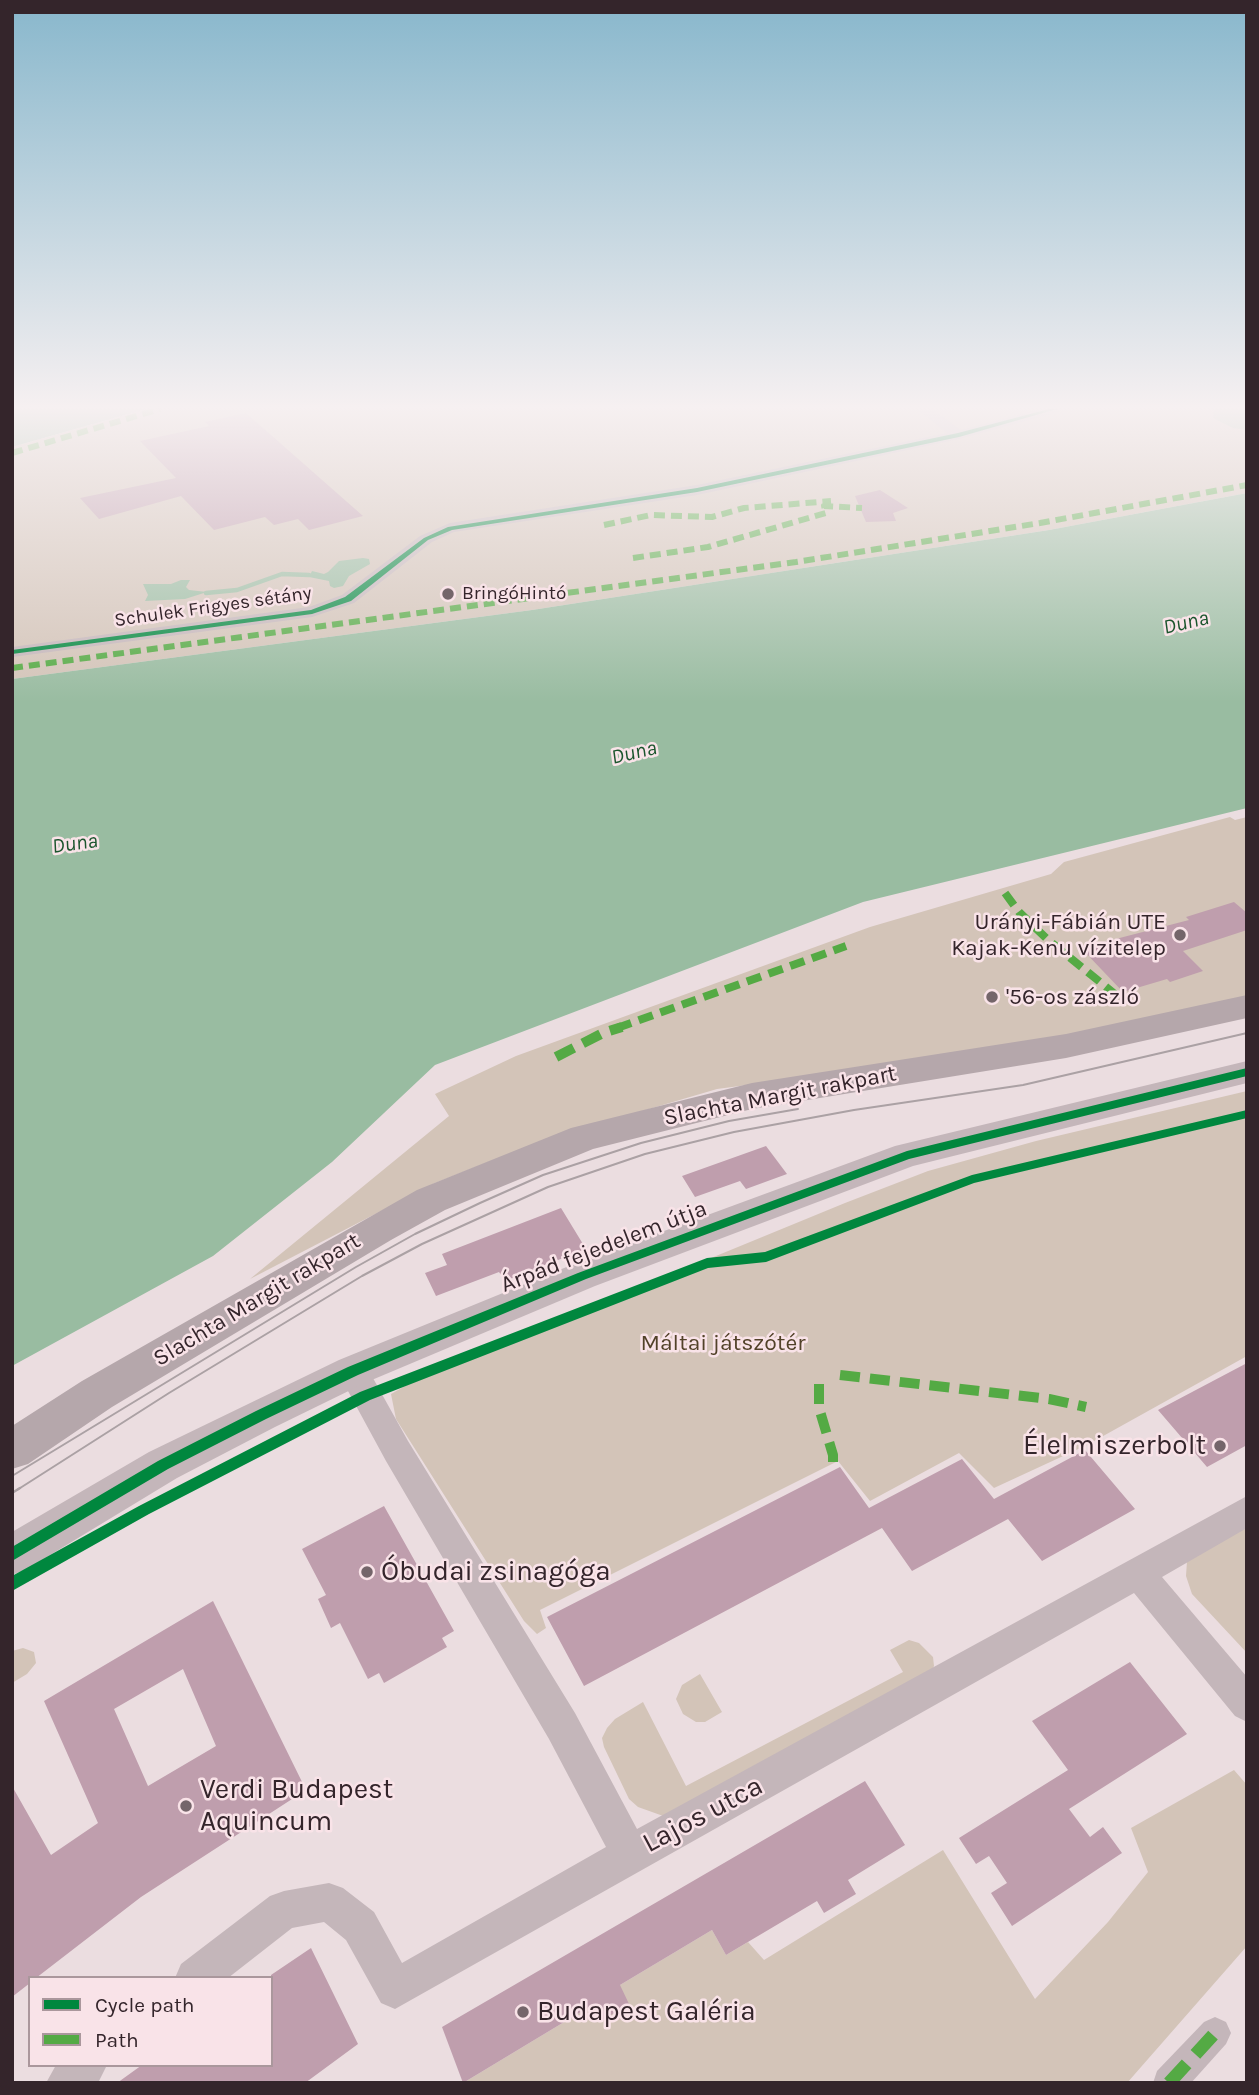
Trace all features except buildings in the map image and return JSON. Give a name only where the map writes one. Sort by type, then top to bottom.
[{"type":"main road","name":"Slachta Margit rakpart","points":[[12,1450],[97,1394],[377,1229],[432,1200],[584,1138],[752,1096],[1066,1046],[1247,1006]]},
{"type":"street","name":"Schulek Frigyes sétány","points":[[12,652],[312,612],[348,599],[426,539],[450,528],[588,507]]},
{"type":"street","name":"Árpád fejedelem útja","points":[[12,1555],[163,1465],[353,1371],[583,1276],[907,1155],[1247,1072]]},
{"type":"street","points":[[353,1371],[397,1451],[562,1726],[630,1854]]},
{"type":"street","name":"Lajos utca","points":[[198,1976],[284,1910],[329,1902],[360,1926],[395,1989],[630,1854],[900,1707],[1247,1511]]},
{"type":"street","points":[[1138,1573],[1247,1704]]},
{"type":"street","points":[[1169,2083],[1215,2032]]},
{"type":"street","points":[[67,2083],[85,2067]]},
{"type":"green space","points":[[12,507],[1173,507],[1049,530],[532,610],[12,679]]},
{"type":"green space","points":[[1230,817],[1235,820],[1247,817],[1247,998],[1097,1039],[717,1089],[544,1140],[435,1183],[250,1279],[449,1116],[435,1094],[516,1056],[870,927],[1051,874],[1064,862]]},
{"type":"green space","name":"Máltai játszótér","points":[[1247,1091],[1247,1356],[1087,1445],[994,1488],[959,1453],[870,1501],[838,1461],[540,1610],[546,1628],[537,1634],[524,1621],[396,1419],[391,1394],[419,1378],[928,1171],[1036,1141]]},
{"type":"green space","points":[[1247,1526],[1247,1653],[1192,1594],[1186,1576],[1187,1561]]},
{"type":"green space","points":[[909,1640],[919,1643],[933,1657],[931,1674],[666,1817],[638,1807],[629,1799],[604,1747],[602,1738],[607,1728],[615,1719],[643,1702],[686,1786],[903,1672],[890,1650]]},
{"type":"green space","points":[[23,1648],[34,1652],[36,1663],[27,1674],[12,1683],[12,1651]]},
{"type":"green space","points":[[700,1674],[722,1712],[705,1722],[696,1722],[683,1714],[676,1699],[682,1685]]},
{"type":"green space","points":[[1234,1770],[1247,1785],[1247,1946],[1127,2083],[463,2083],[594,2004],[601,2020],[620,1985],[712,1930],[726,1955],[748,1942],[764,1960],[943,1850],[1035,1999],[1108,1922],[1148,1872],[1131,1828]]},
{"type":"water","name":"Duna","points":[[1173,507],[1247,507],[1247,808],[863,902],[435,1065],[332,1162],[213,1256],[12,1366],[12,679],[532,610],[1049,530]]},
{"type":"water","points":[[369,559],[370,564],[349,576],[343,586],[334,588],[329,581],[309,577],[312,571],[324,574],[328,572],[339,561]]},
{"type":"water","points":[[190,580],[186,587],[189,590],[207,592],[185,599],[145,601],[148,595],[143,584],[171,584]]},
{"type":"waterway","points":[[206,593],[237,590],[282,574],[309,575]]},
{"type":"tram line","points":[[17,1490],[169,1393],[362,1276],[422,1244],[548,1187],[645,1154],[734,1132],[854,1110],[1023,1085],[1247,1033]]},
{"type":"tram line","points":[[12,1476],[356,1267],[415,1234],[480,1203],[543,1175],[641,1143],[729,1121],[798,1109]]},
{"type":"tram line","points":[[12,1493],[20,1488]]},
{"type":"marked path","points":[[604,525],[651,515],[712,517],[759,507]]},
{"type":"marked path","points":[[633,558],[708,547],[826,513],[824,507]]},
{"type":"marked path","points":[[839,507],[862,508]]},
{"type":"marked path","points":[[12,668],[796,562],[1128,507]]},
{"type":"marked path","points":[[1005,893],[1019,912],[1047,939],[1121,999]]},
{"type":"marked path","points":[[556,1057],[603,1033],[699,1001],[846,946]]},
{"type":"marked path","points":[[840,1375],[1049,1399],[1086,1407]]},
{"type":"marked path","points":[[819,1384],[819,1408],[833,1455],[833,1471]]},
{"type":"marked path","points":[[1169,2083],[1215,2033]]},
{"type":"cycle path","points":[[12,652],[312,612],[348,599],[426,539],[450,528],[588,507]]},
{"type":"cycle path","points":[[12,1555],[163,1465],[261,1415],[353,1371],[582,1276],[907,1155],[1247,1072]]},
{"type":"cycle path","points":[[12,1584],[144,1510],[365,1396],[707,1263],[766,1257],[972,1179],[1247,1114]]},
{"type":"place","name":"BringóHintó","points":[[448,594]]},
{"type":"place","name":"Urányi-Fábián UTE Kajak-Kenu vízitelep","points":[[1180,935]]},
{"type":"place","name":"'56-os zászló","points":[[992,997]]},
{"type":"place","name":"Élelmiszerbolt","points":[[1220,1446]]},
{"type":"place","name":"Óbudai zsinagóga","points":[[367,1572]]},
{"type":"place","name":"Verdi Budapest Aquincum","points":[[186,1806]]},
{"type":"place","name":"Budapest Galéria","points":[[523,2012]]}]
